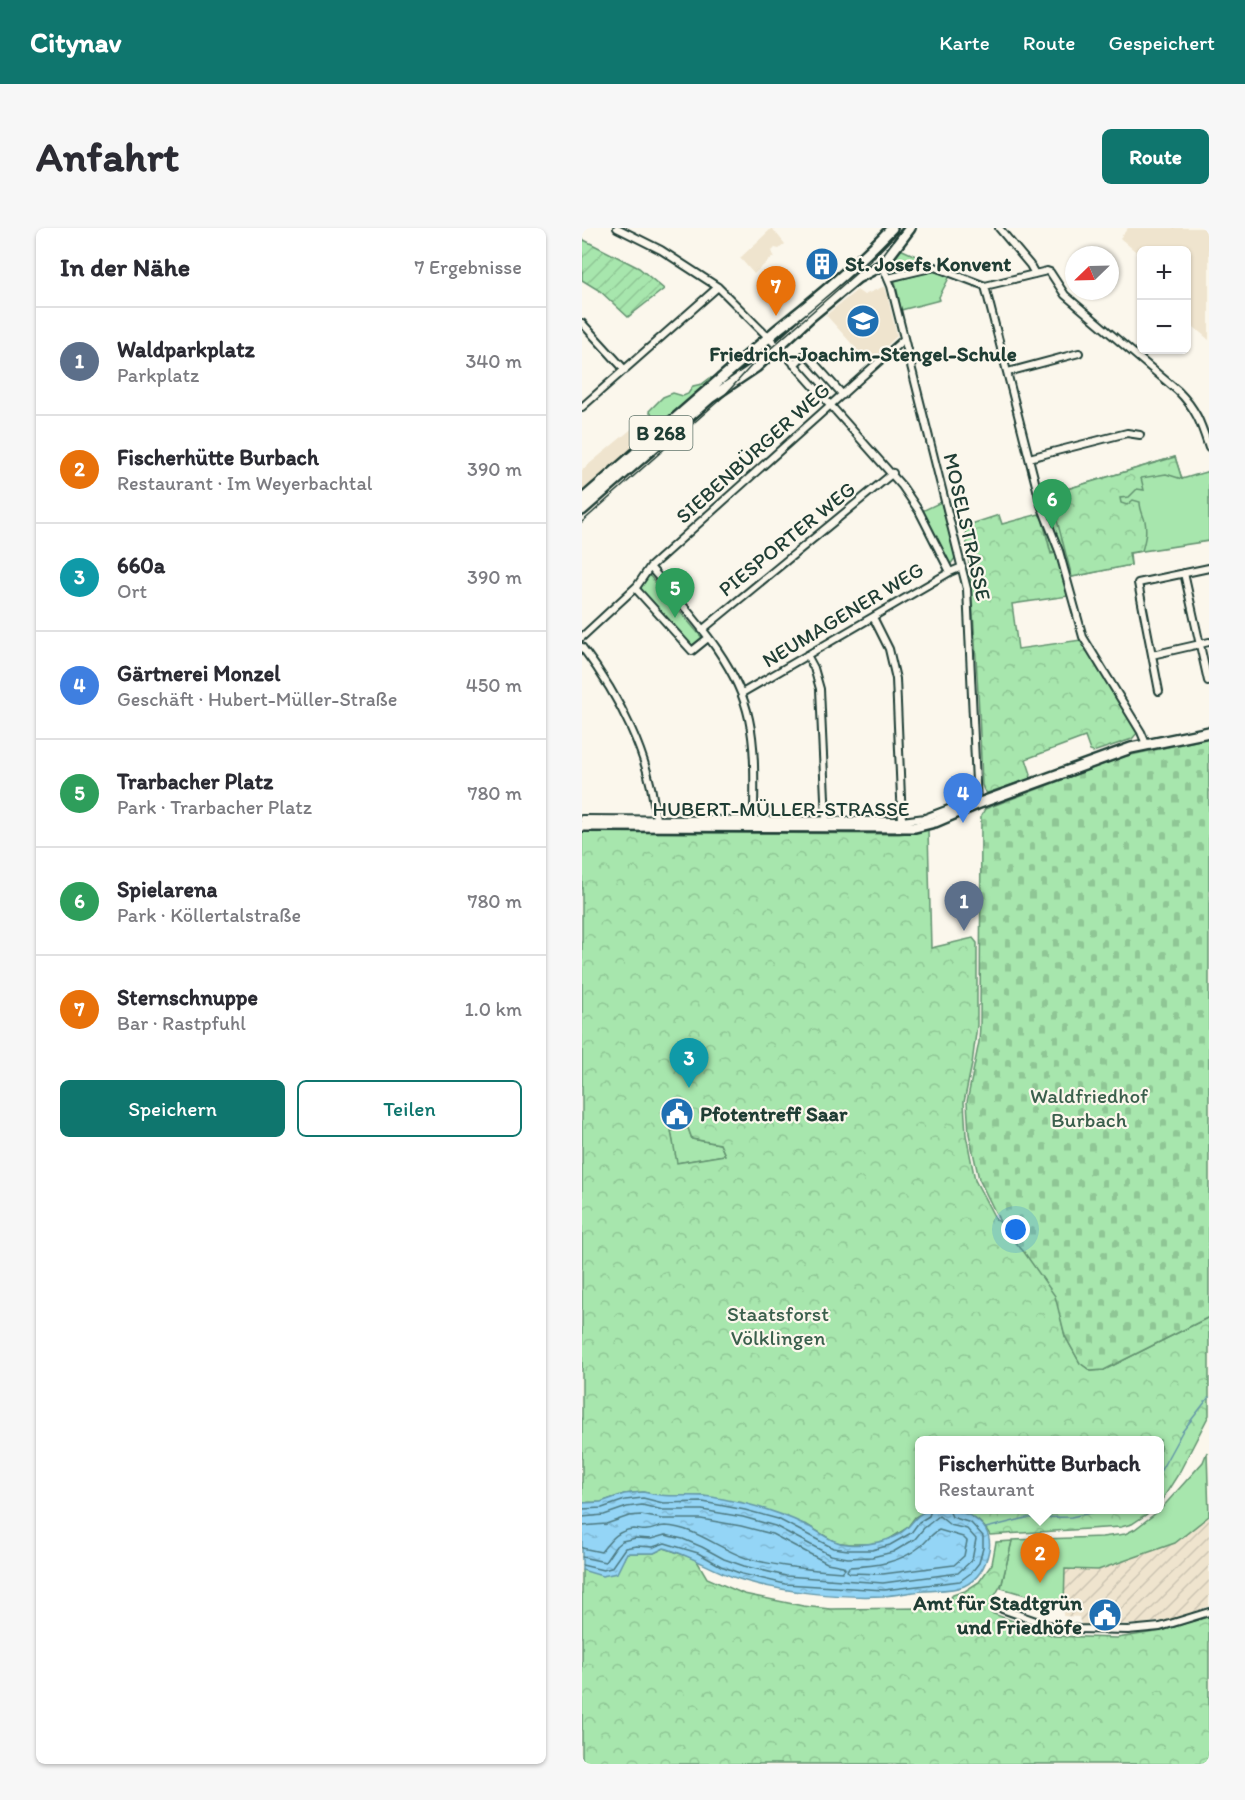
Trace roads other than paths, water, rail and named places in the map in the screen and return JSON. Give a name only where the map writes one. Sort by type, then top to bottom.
[{"type":"main road","name":"B 268","points":[[582,500],[842,277],[892,228]]},
{"type":"main road","name":"B 268","points":[[582,510],[710,398],[747,374],[810,317],[848,286],[879,266],[910,228]]},
{"type":"main road","points":[[878,243],[868,255],[869,262],[879,266]]},
{"type":"main road","name":"B 268","points":[[725,389],[724,384],[735,374],[739,365]]},
{"type":"main road","name":"HUBERT-MÜLLER-STRASSE","points":[[582,826],[905,828],[935,822],[976,804],[1123,751],[1146,744],[1209,732]]},
{"type":"street","points":[[617,228],[661,250],[718,287],[777,346]]},
{"type":"street","points":[[999,228],[1035,274]]},
{"type":"street","name":"MOSELSTRASSE","points":[[879,266],[888,278],[969,599],[976,804]]},
{"type":"street","points":[[888,278],[935,267],[985,286],[1050,272],[1065,295],[1186,399],[1197,413],[1209,448]]},
{"type":"street","points":[[985,286],[1041,505],[1059,551],[1083,637],[1146,744]]},
{"type":"street","points":[[582,407],[718,287]]},
{"type":"street","points":[[582,322],[625,370]]},
{"type":"street","name":"SIEBENBÜRGER WEG","points":[[582,637],[635,588],[650,567],[904,339]]},
{"type":"street","points":[[1008,372],[1079,353]]},
{"type":"street","points":[[794,364],[803,356],[808,356],[843,395]]},
{"type":"street","points":[[787,357],[893,473],[919,511],[950,572]]},
{"type":"street","points":[[1029,458],[1127,433],[1140,435]]},
{"type":"street","name":"PIESPORTER WEG","points":[[702,630],[893,473]]},
{"type":"street","points":[[650,567],[726,661],[742,693],[752,736],[754,820]]},
{"type":"street","name":"NEUMAGENER WEG","points":[[742,693],[962,567]]},
{"type":"street","points":[[1159,691],[1138,583],[1209,567]]},
{"type":"street","points":[[1184,573],[1208,681]]},
{"type":"street","points":[[635,588],[692,651],[708,638]]},
{"type":"street","points":[[873,617],[889,650],[896,679],[902,821]]},
{"type":"street","points":[[1152,655],[1209,642]]},
{"type":"street","points":[[582,647],[613,693],[636,740],[645,766],[656,820]]},
{"type":"street","points":[[807,655],[820,689],[826,820]]},
{"type":"street","name":"HUBERT-MÜLLER-STRASSE","points":[[582,819],[902,821],[925,818],[967,802],[976,804]]},
{"type":"street","points":[[1002,1609],[1047,1625],[1078,1629],[1128,1630],[1160,1627],[1209,1612]]},
{"type":"water","points":[[643,1492],[666,1496],[724,1499],[769,1510],[806,1525],[836,1542],[855,1544],[871,1544],[894,1537],[921,1514],[965,1514],[986,1529],[989,1550],[981,1571],[974,1580],[960,1588],[883,1596],[830,1595],[755,1584],[729,1576],[664,1548],[654,1553],[627,1553],[617,1573],[602,1576],[582,1570],[582,1503],[601,1502],[624,1494]]},
{"type":"waterway","points":[[1164,1465],[1182,1432],[1209,1397]]},
{"type":"waterway","points":[[986,1528],[1026,1518],[1071,1517],[1085,1514]]},
{"type":"tram line","points":[[582,522],[724,396],[753,364],[869,262],[902,228]]},
{"type":"place","name":"St. Josefs Konvent","points":[[822,264]]},
{"type":"place","name":"Sternschnuppe","points":[[776,316]]},
{"type":"place","name":"Friedrich-Joachim-Stengel-Schule","points":[[863,321]]},
{"type":"place","name":"Spielarena","points":[[1052,529]]},
{"type":"place","name":"Trarbacher Platz","points":[[675,618]]},
{"type":"place","name":"Gärtnerei Monzel","points":[[963,823]]},
{"type":"place","name":"Waldparkplatz","points":[[964,931]]},
{"type":"place","name":"660a","points":[[689,1088]]},
{"type":"place","name":"Pfotentreff Saar","points":[[677,1114]]},
{"type":"place","name":"Fischerhütte Burbach","points":[[1040,1583]]},
{"type":"place","name":"Amt für Stadtgrün und Friedhöfe","points":[[1105,1615]]},
{"type":"park label","name":"Waldfriedhof Burbach","points":[[1089,1108]]},
{"type":"park label","name":"Staatsforst Völklingen","points":[[778,1326]]}]
